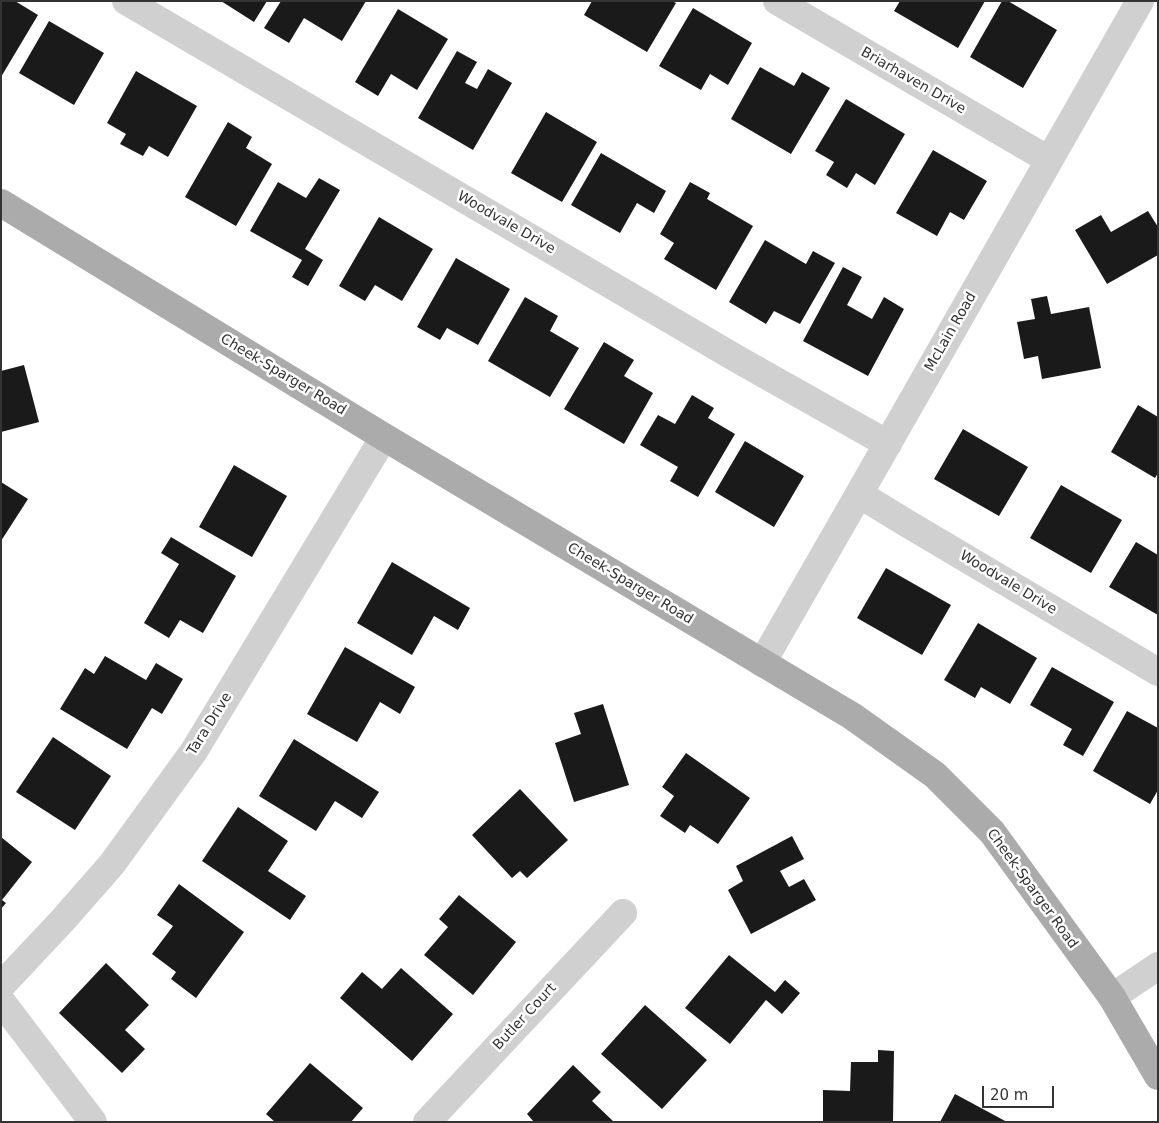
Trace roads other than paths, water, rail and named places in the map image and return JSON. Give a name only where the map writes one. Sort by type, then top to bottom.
[{"type":"main road","name":"Cheek-Sparger Road","points":[[1,203],[384,437],[852,716],[935,775],[992,832],[1112,997],[1158,1076]]},
{"type":"street","name":"Woodvale Drive","points":[[126,1],[731,355],[888,444]]},
{"type":"street","name":"Briarhaven Drive","points":[[777,1],[1049,160]]},
{"type":"street","name":"McLain Road","points":[[762,663],[1140,1]]},
{"type":"street","name":"Tara Drive","points":[[1,986],[112,864],[194,751],[384,437]]},
{"type":"street","name":"Woodvale Drive","points":[[860,494],[1158,672]]},
{"type":"street","name":"Butler Court","points":[[427,1122],[623,913]]},
{"type":"street","points":[[1112,997],[1158,966]]},
{"type":"street","points":[[1,1001],[93,1122]]}]
